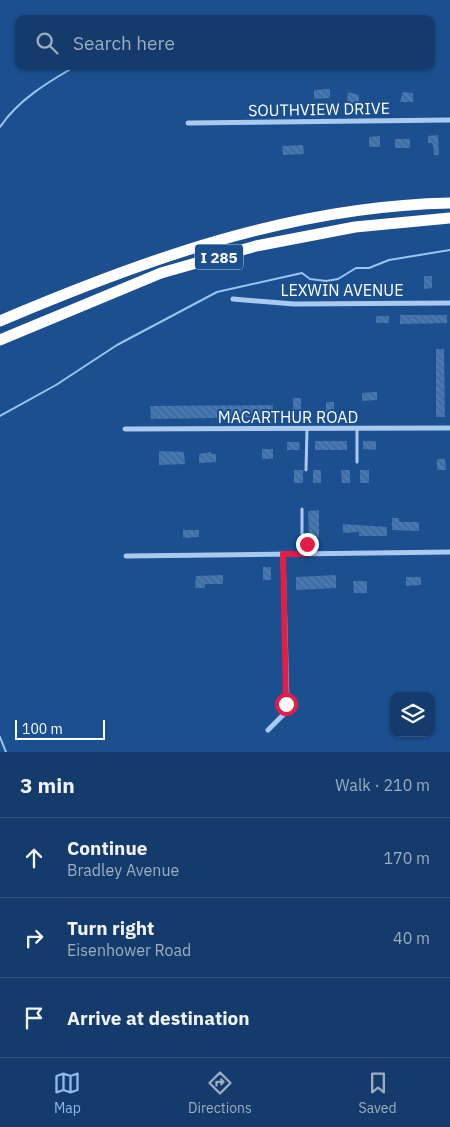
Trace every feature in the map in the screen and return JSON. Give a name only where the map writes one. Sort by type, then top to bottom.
[{"type":"highway","name":"I 285","points":[[0,321],[152,260],[206,243],[317,216],[372,208],[450,203]]},
{"type":"highway","name":"I 285","points":[[0,340],[161,274],[256,246],[355,227],[450,218]]},
{"type":"street","name":"SOUTHVIEW DRIVE","points":[[188,123],[450,120]]},
{"type":"street","name":"LEXWIN AVENUE","points":[[233,300],[294,304],[450,302]]},
{"type":"street","name":"MACARTHUR ROAD","points":[[125,429],[450,428]]},
{"type":"street","points":[[126,556],[450,552]]},
{"type":"street","points":[[268,730],[285,713],[287,702],[283,554]]},
{"type":"lane","points":[[306,470],[307,429]]},
{"type":"lane","points":[[358,429],[358,462]]},
{"type":"lane","points":[[302,509],[302,534],[307,540],[307,554]]},
{"type":"building","points":[[330,89],[330,98],[314,99],[314,90]]},
{"type":"building","points":[[348,92],[359,95],[359,103],[347,103]]},
{"type":"building","points":[[403,92],[413,93],[413,102],[400,102]]},
{"type":"building","points":[[438,135],[439,155],[434,155],[432,143],[428,143],[428,136]]},
{"type":"building","points":[[380,136],[380,147],[369,147],[369,137]]},
{"type":"building","points":[[395,139],[410,139],[410,148],[395,148]]},
{"type":"building","points":[[303,145],[304,154],[283,155],[282,146]]},
{"type":"building","points":[[424,276],[432,276],[432,288],[424,289]]},
{"type":"building","points":[[400,315],[447,315],[447,323],[400,324]]},
{"type":"building","points":[[376,316],[389,316],[389,323],[376,323]]},
{"type":"building","points":[[436,349],[444,349],[445,417],[436,417]]},
{"type":"building","points":[[377,392],[377,400],[362,401],[362,393]]},
{"type":"building","points":[[293,398],[301,398],[301,410],[293,410]]},
{"type":"building","points":[[326,402],[334,402],[334,412],[326,412]]},
{"type":"building","points":[[273,405],[273,417],[151,419],[150,406]]},
{"type":"building","points":[[315,441],[347,441],[347,450],[315,450]]},
{"type":"building","points":[[363,441],[376,441],[376,450],[363,449]]},
{"type":"building","points":[[287,442],[299,442],[300,450],[287,450]]},
{"type":"building","points":[[262,449],[273,449],[273,459],[262,459]]},
{"type":"building","points":[[159,451],[184,452],[185,464],[159,465]]},
{"type":"building","points":[[211,452],[211,454],[216,454],[216,462],[199,463],[199,454]]},
{"type":"building","points":[[437,459],[445,459],[446,470],[437,470]]},
{"type":"building","points":[[294,470],[303,470],[303,483],[294,483]]},
{"type":"building","points":[[313,470],[321,470],[321,483],[313,483]]},
{"type":"building","points":[[341,470],[350,470],[350,483],[342,483]]},
{"type":"building","points":[[360,470],[369,470],[369,483],[360,483]]},
{"type":"building","points":[[319,510],[319,537],[309,537],[308,511]]},
{"type":"building","points":[[392,518],[399,518],[399,522],[419,522],[419,531],[392,530]]},
{"type":"building","points":[[343,524],[387,527],[387,536],[359,536],[359,532],[343,533]]},
{"type":"building","points":[[183,530],[199,530],[199,537],[183,538]]},
{"type":"building","points":[[263,567],[271,567],[271,580],[263,580]]},
{"type":"building","points":[[223,575],[223,584],[205,584],[205,588],[195,588],[196,576]]},
{"type":"building","points":[[336,575],[336,588],[296,590],[296,577]]},
{"type":"building","points":[[406,577],[421,577],[421,585],[406,586]]},
{"type":"building","points":[[353,581],[367,581],[367,593],[354,593]]},
{"type":"waterway","points":[[0,127],[7,117],[25,100],[44,85],[69,70]]},
{"type":"waterway","points":[[0,416],[56,385],[117,345],[217,292],[302,273],[310,279],[326,281],[338,279],[356,268],[369,268],[389,260],[450,250]]},
{"type":"waterway","points":[[0,737],[6,752]]},
{"type":"route","points":[[286,704],[283,554],[307,554],[307,544]]}]
